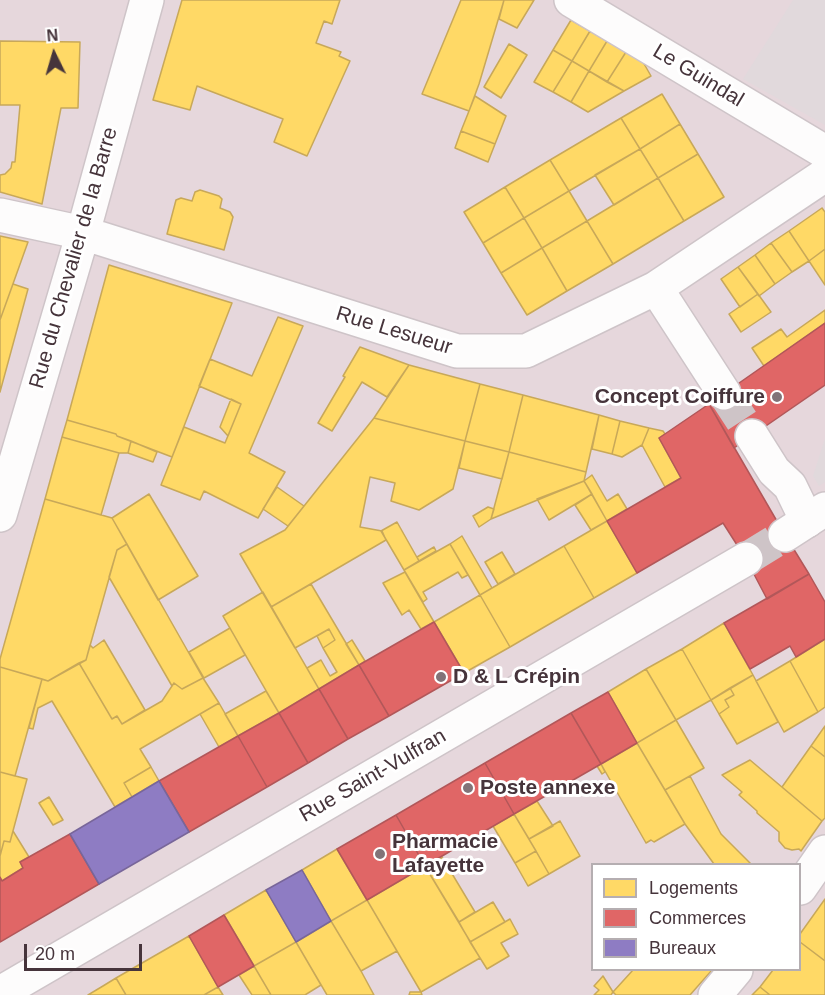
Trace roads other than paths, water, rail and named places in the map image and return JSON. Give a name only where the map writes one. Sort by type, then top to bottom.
[{"type":"street","name":"Rue du Chevalier de la Barre","points":[[0,515],[147,0]]},
{"type":"street","name":"Le Guindal","points":[[571,0],[825,152]]},
{"type":"street","name":"Rue Lesueur","points":[[0,215],[82,233],[457,351],[526,351],[656,288],[825,175]]},
{"type":"street","points":[[656,288],[724,393]]},
{"type":"street","points":[[752,436],[774,471],[790,486],[813,519]]},
{"type":"street","name":"Rue Saint-Vulfran","points":[[0,993],[746,560]]},
{"type":"street","points":[[801,887],[825,852]]},
{"type":"street","points":[[716,995],[734,971]]},
{"type":"tunnel","points":[[724,393],[752,436]]},
{"type":"tunnel","points":[[746,559],[785,535]]},
{"type":"place","name":"Concept Coiffure","points":[[777,397]]},
{"type":"place","name":"D & L Crépin","points":[[441,677]]},
{"type":"place","name":"Poste annexe","points":[[468,788]]},
{"type":"place","name":"Pharmacie Lafayette","points":[[380,854]]}]
